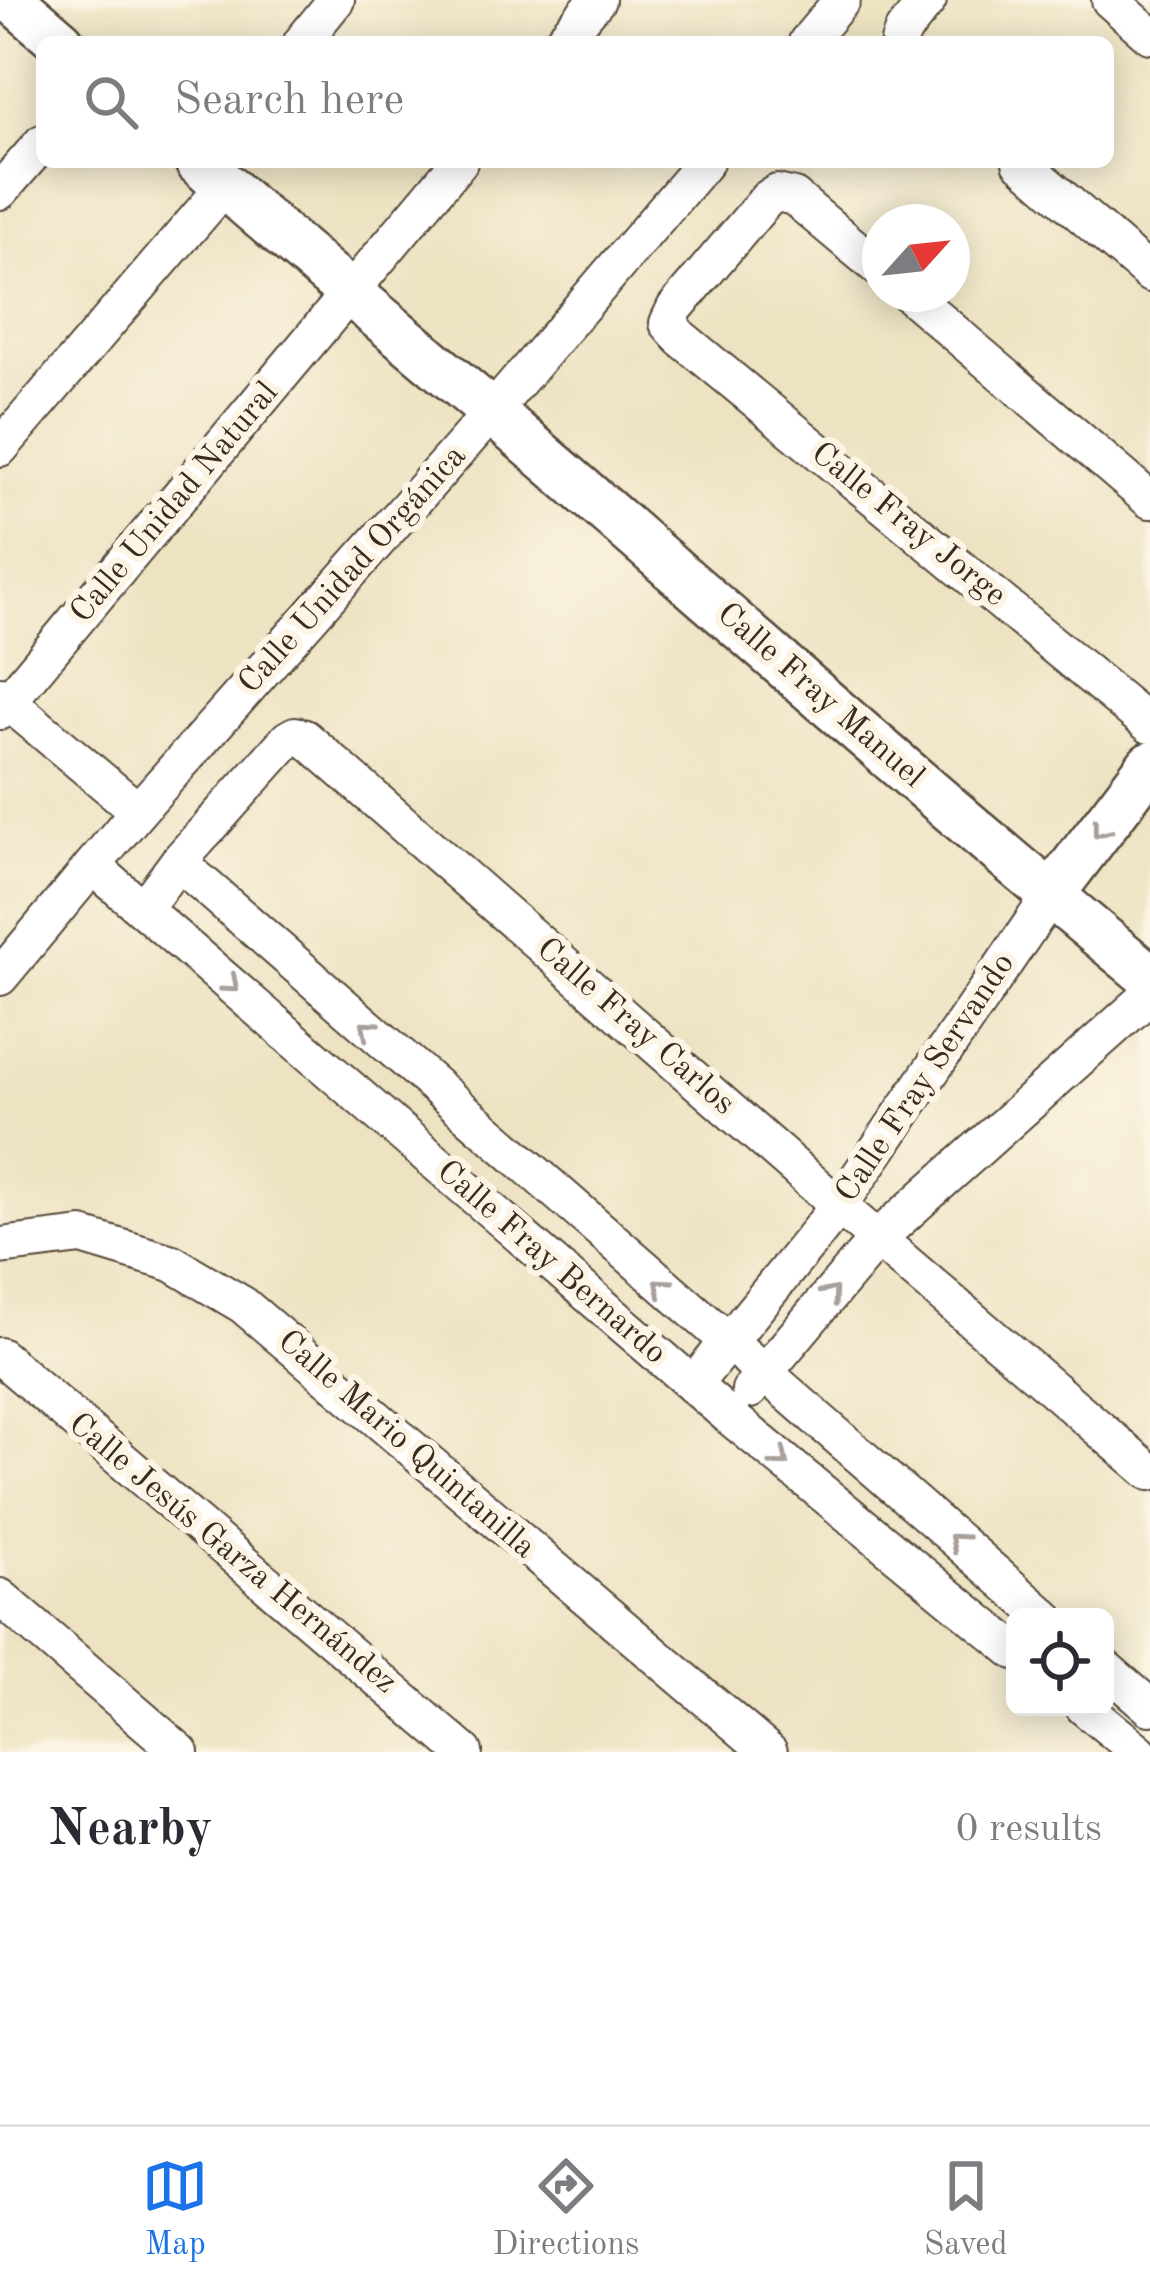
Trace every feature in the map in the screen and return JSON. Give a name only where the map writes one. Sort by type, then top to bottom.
[{"type":"street","points":[[12,0],[55,36]]},
{"type":"street","points":[[566,36],[596,0]]},
{"type":"street","points":[[812,36],[842,0]]},
{"type":"street","points":[[901,36],[928,0]]},
{"type":"street","points":[[1110,0],[1150,34]]},
{"type":"street","points":[[306,36],[332,1]]},
{"type":"street","points":[[0,191],[36,150]]},
{"type":"street","name":"Calle Unidad Natural","points":[[3,702],[455,168]]},
{"type":"street","name":"Calle Unidad Orgánica","points":[[0,977],[138,811],[492,412],[700,168]]},
{"type":"street","points":[[1028,168],[1150,274]]},
{"type":"street","points":[[0,448],[208,169]]},
{"type":"street","name":"Calle Fray Manuel","points":[[208,169],[1150,977]]},
{"type":"street","name":"Calle Fray Jorge","points":[[862,254],[794,196],[777,193],[674,308],[668,323],[680,338],[1150,725]]},
{"type":"street","points":[[930,312],[1150,500]]},
{"type":"street","points":[[3,702],[138,811]]},
{"type":"street","name":"Calle Fray Carlos","points":[[143,909],[178,862],[288,739],[299,735],[1150,1472]]},
{"type":"street","name":"Calle Fray Servando","points":[[693,1385],[839,1206],[1051,895],[1150,765]]},
{"type":"street","name":"Calle Fray Bernardo","points":[[178,862],[1036,1608]]},
{"type":"street","name":"Calle Fray Bernardo","points":[[94,867],[729,1417],[1006,1644]]},
{"type":"street","name":"Calle Fray Servando","points":[[729,1417],[878,1238],[1150,994]]},
{"type":"street","name":"Calle Mario Quintanilla","points":[[0,1246],[82,1236],[172,1263],[243,1305],[769,1752]]},
{"type":"street","name":"Calle Jesús Garza Hernández","points":[[0,1356],[464,1752]]},
{"type":"street","points":[[0,1598],[180,1752]]},
{"type":"street","points":[[1114,1676],[1150,1707]]},
{"type":"street","points":[[1095,1716],[1139,1752]]}]
